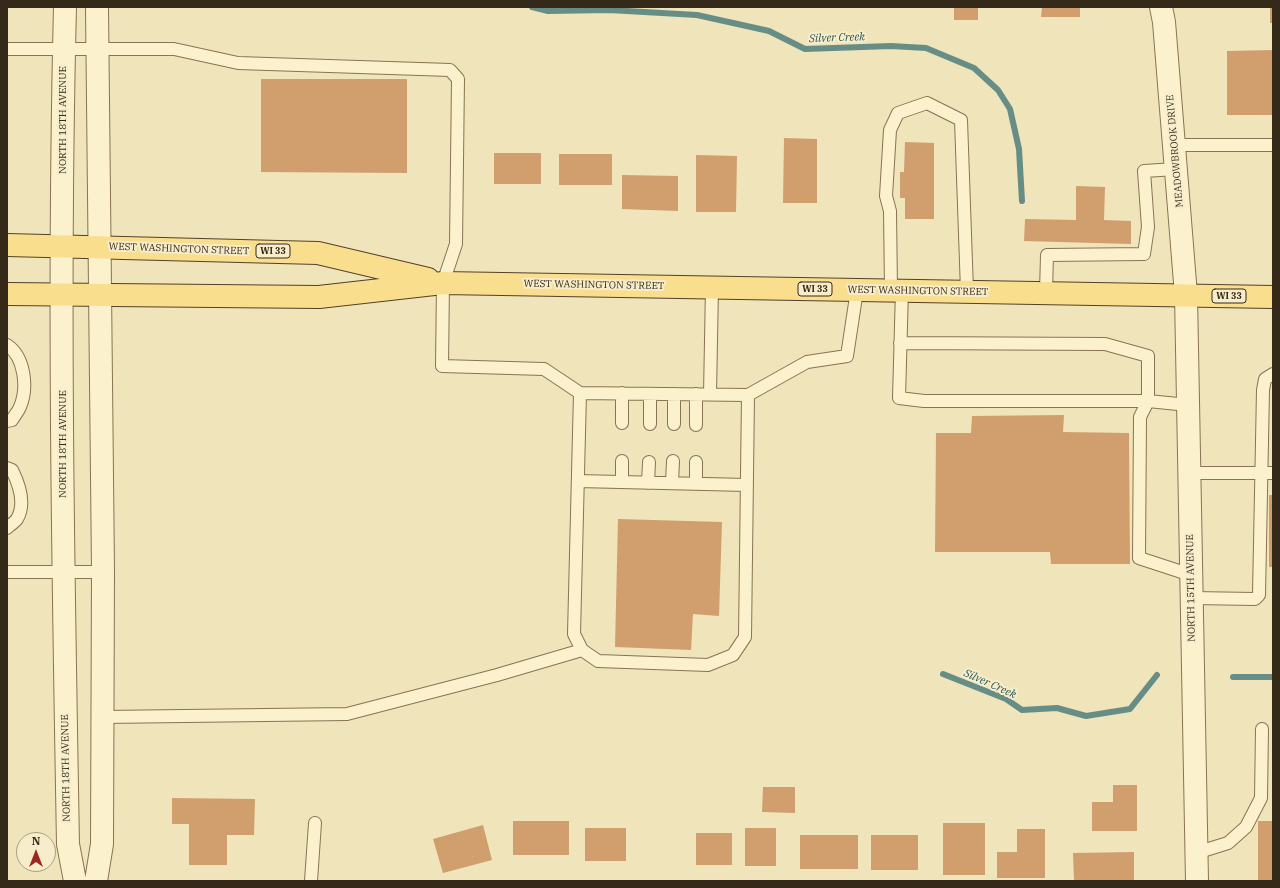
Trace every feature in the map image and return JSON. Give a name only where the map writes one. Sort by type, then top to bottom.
[{"type":"main road","name":"WEST WASHINGTON STREET","points":[[7,245],[318,252],[443,283]]},
{"type":"main road","name":"WEST WASHINGTON STREET","points":[[7,294],[319,297],[443,283],[1273,297]]},
{"type":"street","name":"NORTH 18TH AVENUE","points":[[65,7],[62,246],[63,572],[68,844],[75,881]]},
{"type":"street","points":[[96,881],[102,844],[103,717],[103,572],[97,7]]},
{"type":"street","name":"MEADOWBROOK DRIVE","points":[[1161,7],[1164,22],[1186,295]]},
{"type":"street","name":"NORTH 15TH AVENUE","points":[[1186,295],[1197,881]]},
{"type":"lane","points":[[7,49],[174,49],[238,63],[450,70],[458,80],[456,244],[443,283],[442,366],[544,370],[580,394],[748,394],[807,362],[847,356],[857,290]]},
{"type":"lane","points":[[967,291],[961,120],[927,103],[898,113],[890,130],[886,196],[890,211],[897,290],[900,343],[899,398],[932,401],[1148,401],[1188,405]]},
{"type":"lane","points":[[1174,145],[1273,145]]},
{"type":"lane","points":[[1046,292],[1047,255],[1144,254],[1148,227],[1144,171],[1176,169]]},
{"type":"lane","points":[[710,394],[712,287]]},
{"type":"lane","points":[[900,343],[1105,344],[1148,356],[1148,401],[1140,417],[1139,558],[1191,575]]},
{"type":"lane","points":[[7,345],[12,349],[22,364],[24,394],[20,408],[12,420],[7,422]]},
{"type":"lane","points":[[1192,598],[1255,599],[1259,595],[1267,473],[1263,390],[1265,379],[1273,374]]},
{"type":"lane","points":[[580,394],[574,634],[582,650],[598,661],[708,665],[732,654],[745,637],[748,394]]},
{"type":"lane","points":[[622,394],[622,423]]},
{"type":"lane","points":[[650,394],[650,424]]},
{"type":"lane","points":[[674,394],[674,424]]},
{"type":"lane","points":[[696,394],[696,425]]},
{"type":"lane","points":[[622,461],[622,482]]},
{"type":"lane","points":[[672,461],[672,483]]},
{"type":"lane","points":[[648,483],[649,462]]},
{"type":"lane","points":[[696,462],[696,484]]},
{"type":"lane","points":[[7,468],[12,470],[19,484],[21,502],[17,519],[7,528]]},
{"type":"lane","points":[[1189,473],[1267,473]]},
{"type":"lane","points":[[578,481],[748,485]]},
{"type":"lane","points":[[7,572],[103,572]]},
{"type":"lane","points":[[103,717],[347,714],[497,675],[582,650]]},
{"type":"lane","points":[[1196,853],[1228,843],[1246,826],[1261,798],[1262,729]]},
{"type":"lane","points":[[311,881],[315,823]]},
{"type":"building","points":[[954,7],[978,7],[978,20],[954,20]]},
{"type":"building","points":[[1042,7],[1080,7],[1080,17],[1041,17]]},
{"type":"building","points":[[1270,7],[1273,7],[1273,23],[1270,23]]},
{"type":"building","points":[[1273,50],[1273,115],[1227,115],[1227,51]]},
{"type":"building","points":[[261,79],[407,79],[407,173],[261,172]]},
{"type":"building","points":[[784,138],[817,139],[817,203],[783,203]]},
{"type":"building","points":[[905,142],[934,143],[934,219],[905,219],[905,198],[900,198],[900,172],[904,172]]},
{"type":"building","points":[[494,153],[541,153],[541,184],[494,184]]},
{"type":"building","points":[[559,154],[612,154],[612,185],[559,185]]},
{"type":"building","points":[[696,155],[737,156],[736,212],[696,212]]},
{"type":"building","points":[[622,175],[678,176],[678,211],[622,209]]},
{"type":"building","points":[[1076,186],[1105,187],[1104,220],[1131,221],[1131,244],[1024,241],[1025,219],[1076,220]]},
{"type":"building","points":[[1064,415],[1063,432],[1129,433],[1130,564],[1051,564],[1050,552],[935,552],[936,433],[971,433],[972,416]]},
{"type":"building","points":[[1269,495],[1273,495],[1273,567],[1269,567]]},
{"type":"building","points":[[618,519],[722,522],[719,616],[693,614],[691,650],[615,647]]},
{"type":"building","points":[[1113,785],[1137,785],[1137,831],[1092,831],[1092,802],[1113,802]]},
{"type":"building","points":[[763,787],[795,787],[795,813],[762,812]]},
{"type":"building","points":[[172,798],[255,799],[254,835],[227,835],[227,865],[189,865],[189,824],[172,824]]},
{"type":"building","points":[[513,821],[569,821],[569,855],[513,855]]},
{"type":"building","points":[[1258,821],[1273,821],[1273,881],[1258,881]]},
{"type":"building","points":[[943,823],[985,823],[985,875],[943,875]]},
{"type":"building","points":[[483,825],[492,860],[443,873],[433,839]]},
{"type":"building","points":[[585,828],[626,828],[626,861],[585,861]]},
{"type":"building","points":[[745,828],[776,828],[776,866],[745,866]]},
{"type":"building","points":[[1017,829],[1045,829],[1045,878],[997,878],[997,852],[1017,852]]},
{"type":"building","points":[[696,833],[732,833],[732,865],[696,865]]},
{"type":"building","points":[[800,835],[858,835],[858,869],[800,869]]},
{"type":"building","points":[[871,835],[918,835],[918,870],[871,870]]},
{"type":"building","points":[[1134,852],[1134,880],[1074,880],[1073,853]]},
{"type":"waterway","name":"Silver Creek","points":[[532,7],[548,11],[609,10],[697,15],[769,31],[805,49],[891,46],[926,48],[974,68],[998,90],[1010,109],[1019,149],[1022,201]]},
{"type":"waterway","name":"Silver Creek","points":[[943,674],[1006,699],[1022,710],[1057,708],[1086,716],[1130,709],[1157,675]]},
{"type":"waterway","name":"Silver Creek","points":[[1233,677],[1273,677]]}]
